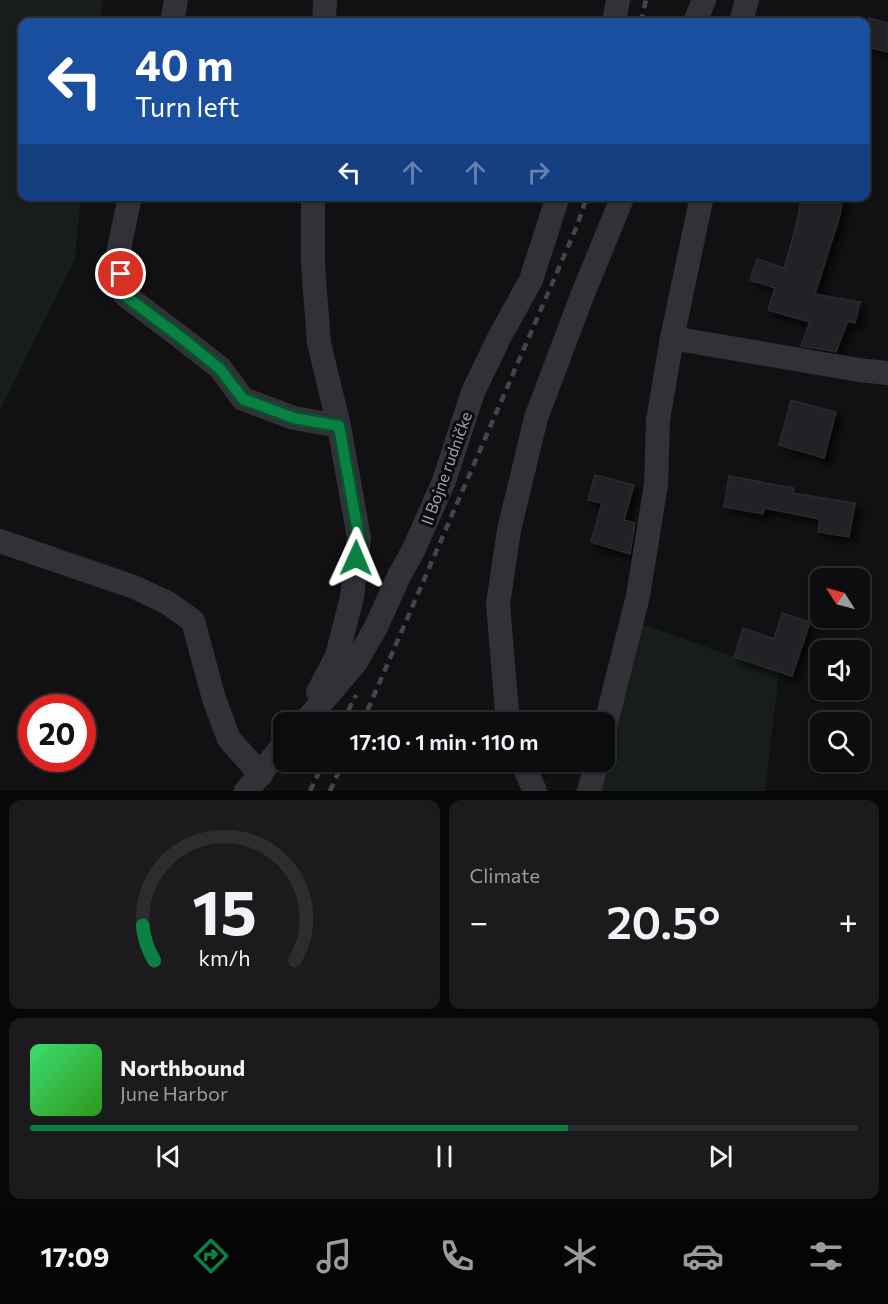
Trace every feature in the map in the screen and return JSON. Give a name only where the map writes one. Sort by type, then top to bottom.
[{"type":"street","points":[[173,18],[176,0]]},
{"type":"street","points":[[324,18],[325,0]]},
{"type":"street","points":[[615,18],[618,0]]},
{"type":"street","points":[[697,18],[704,0]]},
{"type":"street","points":[[742,18],[747,0]]},
{"type":"street","points":[[129,201],[117,254],[124,295],[220,369],[243,399],[294,418],[339,426]]},
{"type":"street","points":[[309,712],[337,656],[352,597],[359,538],[339,426],[320,344],[313,265],[313,201]]},
{"type":"street","name":"II Bojne rudničke","points":[[313,712],[356,662],[376,627],[413,550],[444,481],[473,392],[531,280],[556,201]]},
{"type":"street","points":[[507,712],[498,604],[509,530],[536,418],[621,201]]},
{"type":"street","points":[[609,712],[638,596],[656,484],[658,420],[672,338],[701,201]]},
{"type":"street","points":[[672,338],[888,373]]},
{"type":"street","points":[[0,541],[134,587],[168,603],[193,621],[214,699],[230,738],[254,783],[273,757]]},
{"type":"street","points":[[526,772],[535,791]]},
{"type":"street","points":[[589,791],[594,772]]},
{"type":"shaded area","points":[[0,0],[103,0],[101,18],[18,18],[18,201],[81,201],[75,259],[0,410]]},
{"type":"shaded area","points":[[632,621],[779,672],[765,791],[589,791],[599,772],[615,772],[615,712],[610,712]]},
{"type":"building","points":[[870,18],[888,23],[888,52],[870,48]]},
{"type":"building","points":[[801,201],[842,201],[840,215],[815,294],[860,302],[855,323],[848,321],[836,352],[801,346],[810,322],[768,310],[775,288],[750,280],[757,259],[784,268]]},
{"type":"building","points":[[791,400],[836,412],[824,458],[779,445]]},
{"type":"building","points":[[595,475],[634,485],[624,520],[635,523],[630,554],[591,542],[602,503],[588,500]]},
{"type":"building","points":[[729,476],[794,488],[793,493],[855,503],[849,537],[818,532],[820,519],[764,508],[763,514],[724,507]]},
{"type":"building","points":[[782,613],[810,622],[792,676],[734,657],[743,628],[774,639]]},
{"type":"railway","points":[[642,18],[646,0]]},
{"type":"railway","points":[[367,712],[577,226],[585,201]]},
{"type":"railway","points":[[348,712],[356,695]]},
{"type":"railway","points":[[310,791],[319,772]]},
{"type":"railway","points":[[330,791],[339,772]]},
{"type":"route","points":[[121,274],[124,295],[220,369],[243,399],[294,418],[339,426],[359,538],[356,558]]}]
